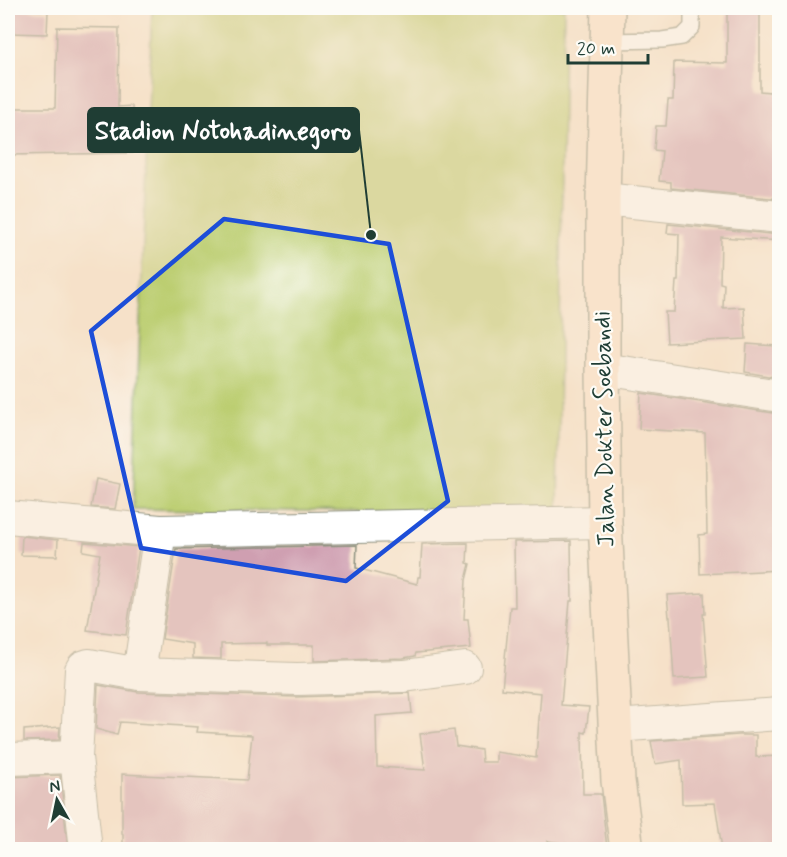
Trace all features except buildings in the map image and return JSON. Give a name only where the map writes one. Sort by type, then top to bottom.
[{"type":"main road","name":"Jalan Dokter Soebandi","points":[[608,8],[603,199],[605,522],[618,781],[627,849]]},
{"type":"street","points":[[603,199],[780,217]]},
{"type":"street","points":[[603,369],[780,396]]},
{"type":"street","points":[[8,517],[160,531],[605,522]]},
{"type":"street","points":[[139,674],[160,531]]},
{"type":"street","points":[[86,849],[76,757],[83,667],[89,665],[139,674],[309,678],[404,676],[465,668]]},
{"type":"street","points":[[616,726],[780,714]]},
{"type":"street","points":[[8,759],[76,757]]},
{"type":"lane","points":[[607,41],[662,40],[682,37],[692,27],[692,8]]},
{"type":"highlighted area","points":[[224,219],[389,244],[448,501],[346,581],[141,548],[91,331]]},
{"type":"green space","points":[[152,8],[564,8],[558,514],[133,509]]},
{"type":"place","name":"Stadion Notohadinegoro","points":[[371,235]]}]
